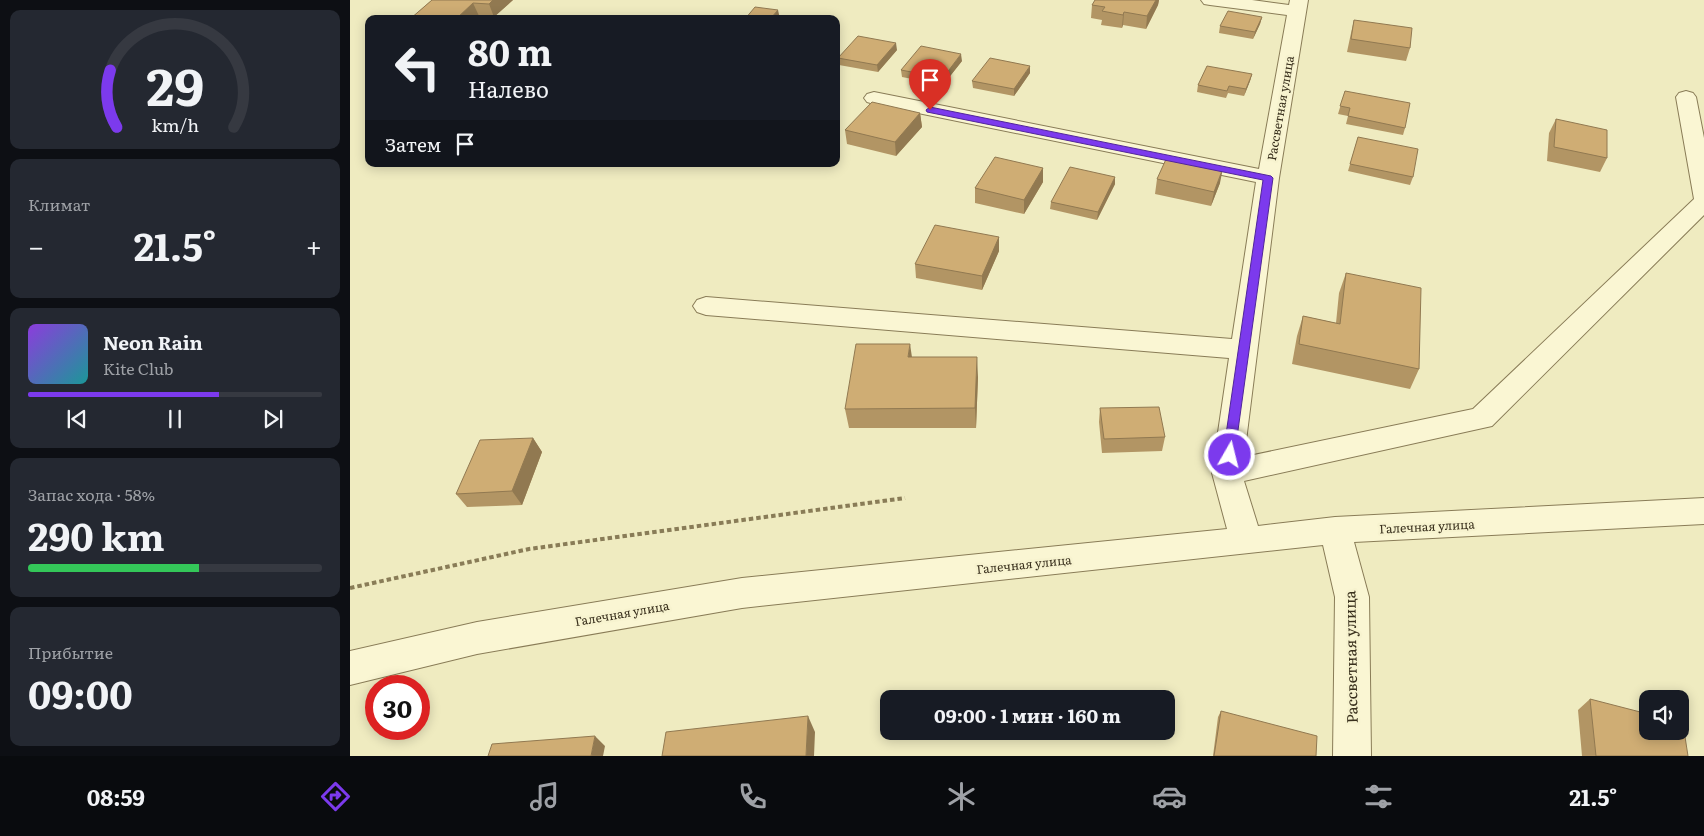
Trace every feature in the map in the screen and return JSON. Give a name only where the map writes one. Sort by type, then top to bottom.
[{"type":"street","points":[[1210,0],[1298,5]]},
{"type":"street","name":"Рассветная улица","points":[[1246,542],[1227,473],[1268,178],[1298,5]]},
{"type":"street","points":[[1686,97],[1704,196]]},
{"type":"street","points":[[874,98],[1268,178]]},
{"type":"street","points":[[1227,473],[1482,418],[1704,202]]},
{"type":"street","points":[[706,306],[1244,350]]},
{"type":"street","name":"Галечная улица","points":[[350,668],[477,638],[742,593],[1246,542],[1334,530],[1704,512]]},
{"type":"street","name":"Рассветная улица","points":[[1334,530],[1352,598],[1352,756]]},
{"type":"path","points":[[350,588],[528,549],[905,498]]},
{"type":"building","points":[[432,0],[493,0],[489,4],[473,3],[460,15],[415,15]]},
{"type":"building","points":[[1095,0],[1156,0],[1147,16],[1124,12],[1123,15],[1102,11],[1105,7],[1092,5]]},
{"type":"building","points":[[755,7],[778,10],[774,15],[748,15]]},
{"type":"building","points":[[1228,11],[1262,17],[1255,32],[1220,26]]},
{"type":"building","points":[[1354,20],[1412,28],[1410,48],[1351,39]]},
{"type":"building","points":[[858,36],[896,43],[877,65],[840,58],[840,56]]},
{"type":"building","points":[[921,46],[961,54],[943,78],[901,70]]},
{"type":"building","points":[[990,58],[1030,66],[1014,89],[972,81]]},
{"type":"building","points":[[1207,66],[1252,74],[1246,89],[1229,86],[1227,91],[1198,85]]},
{"type":"building","points":[[1345,91],[1410,103],[1405,128],[1348,116],[1350,108],[1340,106]]},
{"type":"building","points":[[872,102],[920,113],[895,142],[845,130]]},
{"type":"building","points":[[1556,119],[1607,130],[1607,158],[1554,147]]},
{"type":"building","points":[[1358,137],[1418,149],[1413,177],[1350,164]]},
{"type":"building","points":[[995,157],[1043,168],[1024,200],[975,188]]},
{"type":"building","points":[[1167,157],[1223,168],[1214,192],[1157,179]]},
{"type":"building","points":[[1070,167],[1115,177],[1098,212],[1051,202]]},
{"type":"building","points":[[935,225],[999,237],[982,276],[915,264]]},
{"type":"building","points":[[1346,273],[1421,288],[1419,369],[1299,344],[1303,316],[1340,324]]},
{"type":"building","points":[[856,344],[910,344],[908,357],[977,357],[975,408],[845,409]]},
{"type":"building","points":[[1159,407],[1165,437],[1104,439],[1100,408]]},
{"type":"building","points":[[533,438],[512,491],[456,494],[480,440]]},
{"type":"building","points":[[1590,699],[1639,712],[1639,740],[1686,740],[1688,756],[1596,756]]},
{"type":"building","points":[[1221,711],[1317,736],[1316,756],[1214,756]]},
{"type":"building","points":[[808,716],[806,756],[662,756],[666,732]]},
{"type":"building","points":[[595,736],[591,756],[488,756],[492,744]]},
{"type":"route","points":[[930,110],[1268,178],[1230,455]]}]
